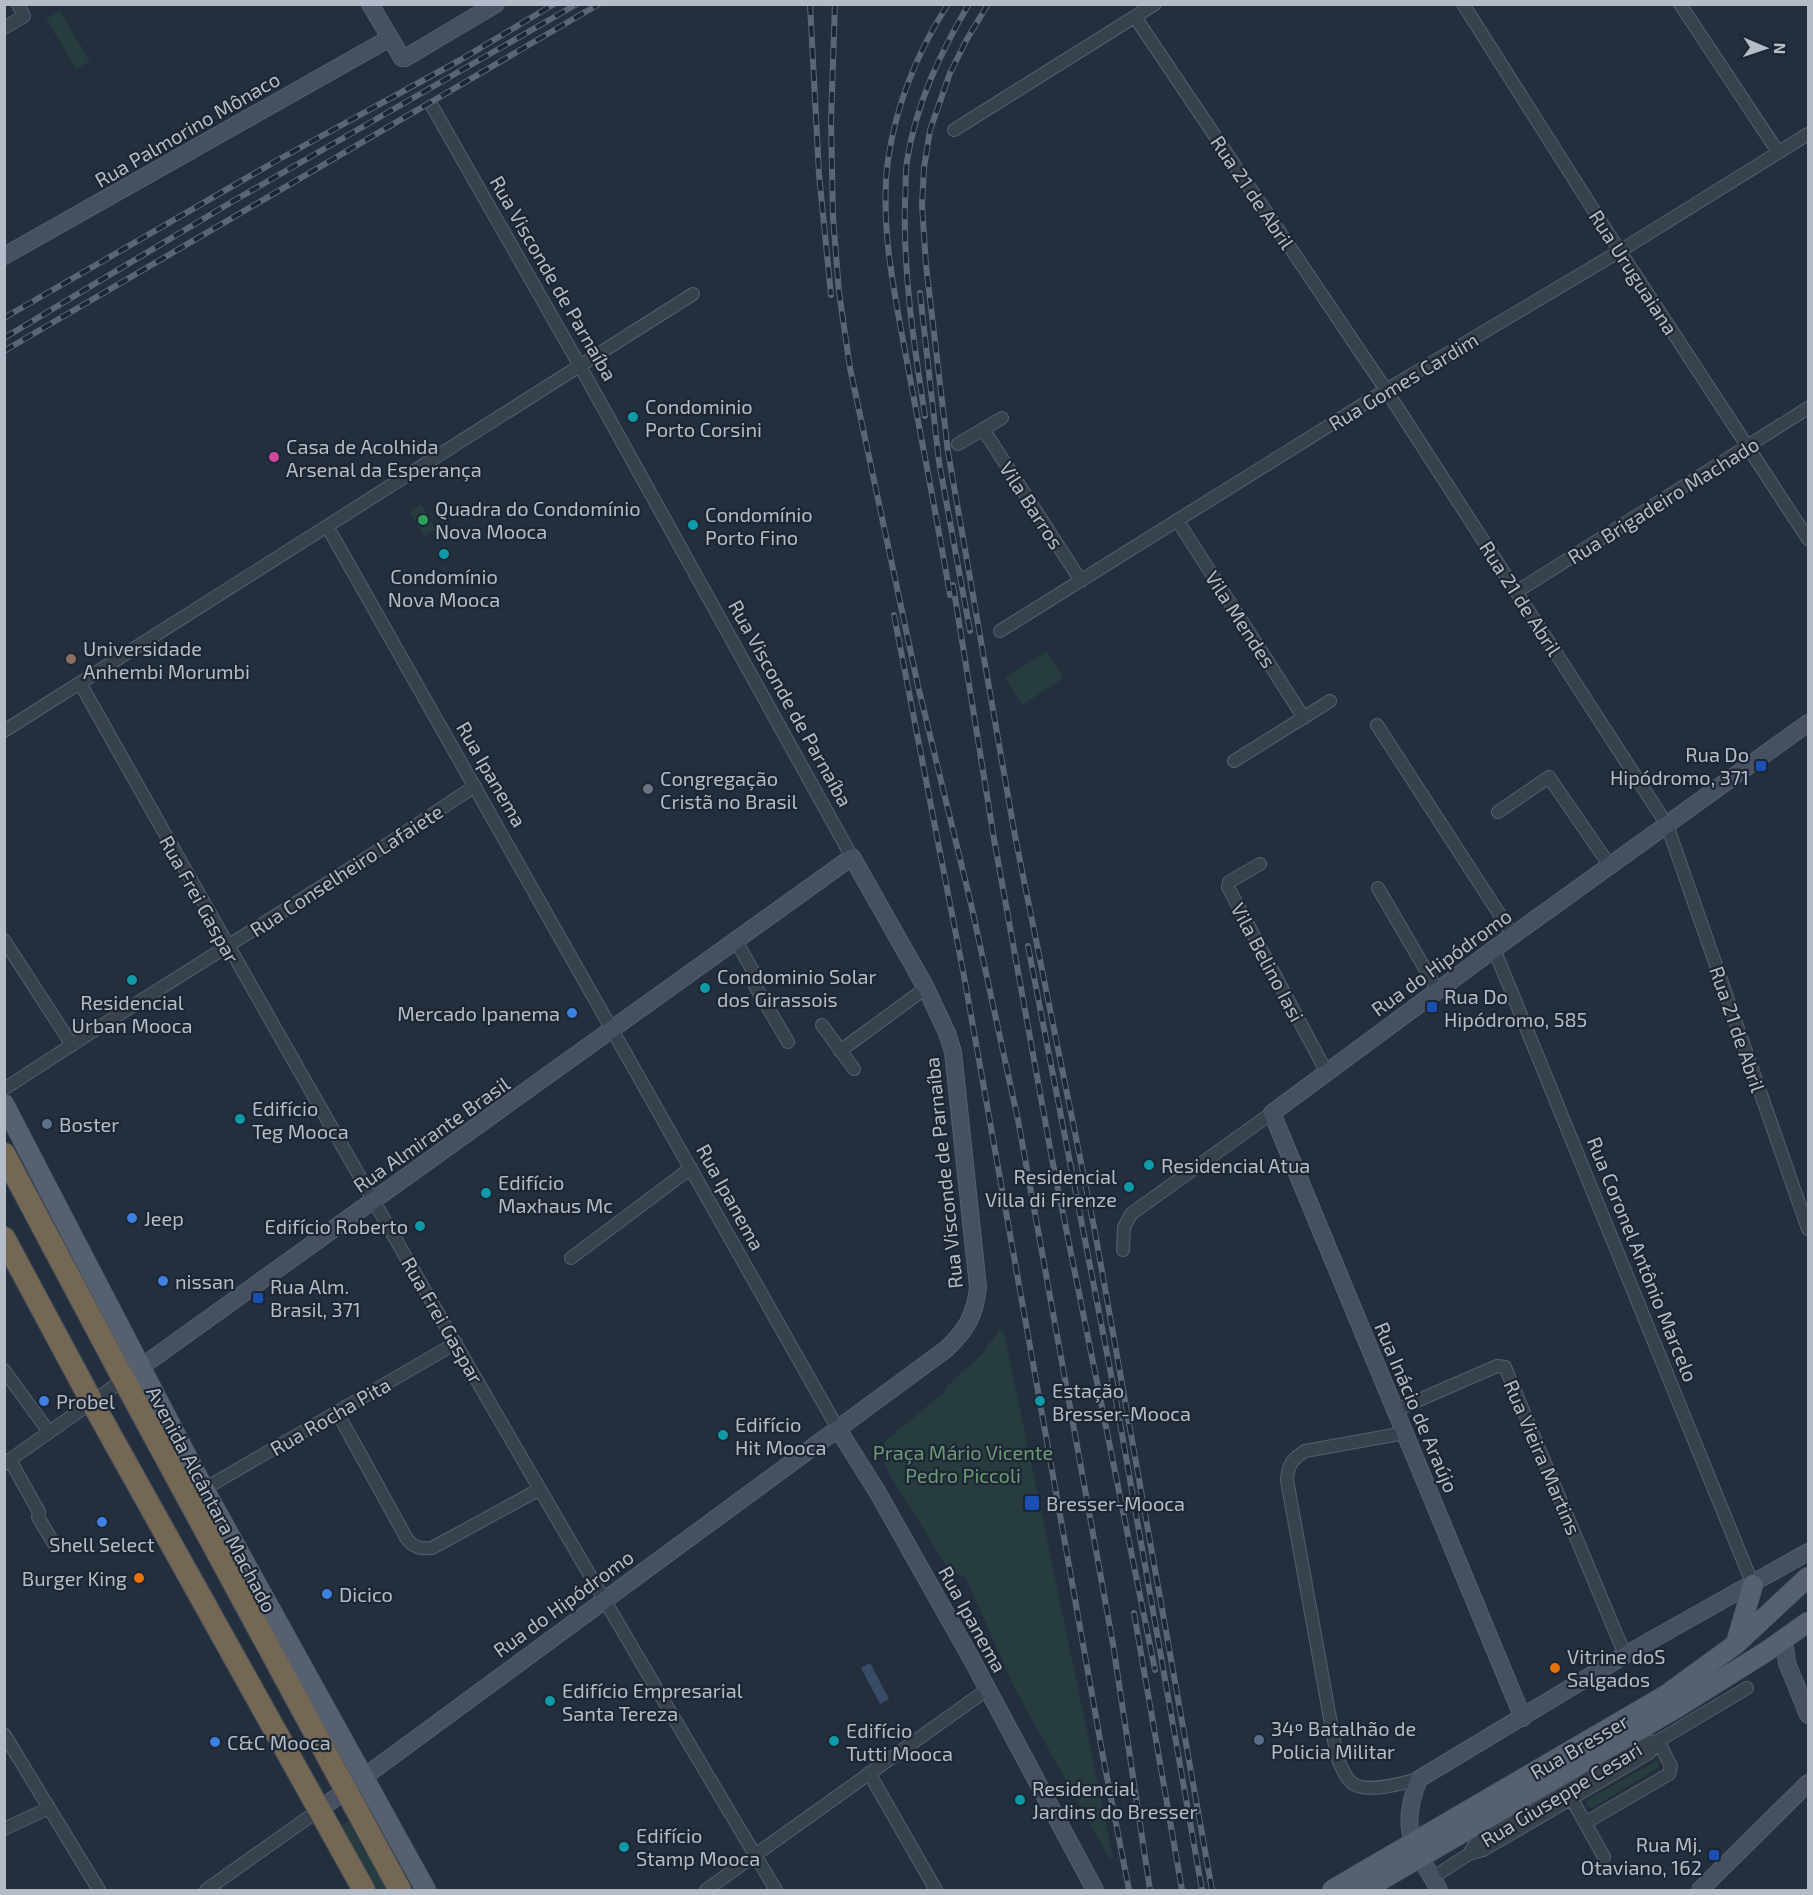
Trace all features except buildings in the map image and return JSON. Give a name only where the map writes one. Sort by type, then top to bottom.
[{"type":"highway","name":"Avenida Alcântara Machado","points":[[4,1154],[133,1374],[354,1783],[400,1890]]},
{"type":"highway","points":[[4,1238],[92,1402],[364,1890]]},
{"type":"main road","name":"Avenida Alcântara Machado","points":[[4,1104],[133,1374],[204,1489],[354,1783],[426,1890]]},
{"type":"main road","name":"Rua Bresser","points":[[1364,1890],[1672,1701],[1809,1577]]},
{"type":"main road","points":[[1736,1644],[1753,1585]]},
{"type":"main road","name":"Rua Bresser","points":[[1332,1890],[1672,1701],[1767,1651],[1809,1622]]},
{"type":"street","points":[[370,4],[403,58],[496,4]]},
{"type":"street","points":[[954,130],[1155,4]]},
{"type":"street","name":"Rua Uruguaiana","points":[[1463,4],[1620,251],[1809,539]]},
{"type":"street","points":[[1680,4],[1778,152]]},
{"type":"street","points":[[4,28],[21,10]]},
{"type":"street","name":"Rua 21 de Abril","points":[[1136,17],[1386,390],[1667,825],[1809,1229]]},
{"type":"street","name":"Rua Palmorino Mônaco","points":[[4,256],[390,38]]},
{"type":"street","name":"Rua Visconde de Parnaíba","points":[[432,106],[580,366],[926,988],[947,1033],[952,1052],[978,1287],[976,1305],[971,1318],[960,1337],[945,1350]]},
{"type":"street","name":"Rua Gomes Cardim","points":[[1000,630],[1386,390],[1620,251],[1809,134]]},
{"type":"street","points":[[4,731],[693,294]]},
{"type":"street","name":"Rua Brigadeiro Machado","points":[[1516,592],[1809,408]]},
{"type":"street","points":[[958,444],[1002,418]]},
{"type":"street","name":"Vila Barros","points":[[983,429],[1081,581]]},
{"type":"street","name":"Vila Mendes","points":[[1177,520],[1304,718]]},
{"type":"street","name":"Rua Ipanema","points":[[327,526],[838,1429],[878,1493],[988,1689],[1095,1890]]},
{"type":"street","name":"Rua Frei Gaspar","points":[[80,683],[228,947],[603,1599],[776,1890]]},
{"type":"street","points":[[1234,761],[1330,701]]},
{"type":"street","name":"Rua do Hipódromo","points":[[1123,1251],[1124,1227],[1131,1214],[1513,935],[1809,723]]},
{"type":"street","points":[[1377,725],[1513,935]]},
{"type":"street","points":[[1498,812],[1549,777],[1610,866]]},
{"type":"street","name":"Rua Conselheiro Lafaiete","points":[[4,1089],[475,786]]},
{"type":"street","name":"Rua Almirante Brasil","points":[[7,1462],[852,857]]},
{"type":"street","name":"Vila Belino Iasi","points":[[1260,864],[1230,882],[1228,886],[1327,1073]]},
{"type":"street","points":[[1378,888],[1438,991]]},
{"type":"street","points":[[4,940],[72,1045]]},
{"type":"street","points":[[736,941],[757,978],[754,984],[788,1042]]},
{"type":"street","name":"Rua Coronel Antônio Marcelo","points":[[1494,949],[1753,1585]]},
{"type":"street","points":[[840,1051],[926,988]]},
{"type":"street","points":[[822,1025],[854,1069]]},
{"type":"street","name":"Rua Inácio de Araújo","points":[[1272,1113],[1523,1718]]},
{"type":"street","points":[[571,1258],[691,1168]]},
{"type":"street","name":"Rua Rocha Pita","points":[[204,1489],[456,1343]]},
{"type":"street","name":"Rua do Hipódromo","points":[[207,1890],[945,1350]]},
{"type":"street","name":"Rua Vieira Martins","points":[[1396,1410],[1497,1366],[1505,1367],[1625,1656]]},
{"type":"street","points":[[4,1370],[49,1432]]},
{"type":"street","points":[[337,1412],[407,1539],[418,1548],[432,1548],[540,1489]]},
{"type":"street","points":[[1405,1433],[1305,1451],[1294,1458],[1290,1464],[1287,1480],[1337,1758],[1342,1771],[1353,1784],[1366,1788],[1419,1779],[1625,1656],[1809,1552]]},
{"type":"street","points":[[7,1462],[39,1512],[38,1517],[54,1544]]},
{"type":"street","points":[[1784,1640],[1787,1663],[1809,1715]]},
{"type":"street","points":[[1767,1651],[1787,1663]]},
{"type":"street","name":"Rua Giuseppe Cesari","points":[[1435,1884],[1469,1854],[1483,1850],[1569,1793],[1649,1753],[1658,1741],[1747,1688]]},
{"type":"street","points":[[706,1890],[988,1689]]},
{"type":"street","points":[[4,1734],[99,1890]]},
{"type":"street","points":[[1585,1823],[1669,1774],[1671,1766],[1658,1741]]},
{"type":"street","points":[[869,1773],[936,1890]]},
{"type":"street","points":[[1419,1779],[1412,1799],[1408,1823],[1410,1832],[1435,1884]]},
{"type":"street","points":[[1700,1890],[1809,1783]]},
{"type":"street","points":[[1569,1793],[1604,1857]]},
{"type":"street","points":[[4,1829],[49,1808]]},
{"type":"green space","points":[[60,11],[90,61],[76,69],[46,19]]},
{"type":"green space","name":"Quadra do Condomínio Nova Mooca","points":[[421,504],[436,529],[424,536],[409,512]]},
{"type":"green space","points":[[1047,651],[1064,678],[1022,705],[1005,678]]},
{"type":"green space","name":"Praça Mário Vicente Pedro Piccoli","points":[[1000,1329],[1004,1332],[1113,1857],[1109,1858],[1015,1689],[965,1576],[950,1572],[883,1460],[884,1442],[943,1393],[948,1385],[982,1354]]},
{"type":"green space","points":[[1656,1761],[1659,1763],[1658,1768],[1592,1808],[1587,1807],[1586,1802],[1590,1798]]},
{"type":"green space","points":[[348,1821],[387,1890],[378,1890],[341,1825]]},
{"type":"water","points":[[870,1663],[889,1699],[880,1704],[861,1668]]},
{"type":"railway","points":[[4,318],[276,161],[462,59],[554,4]]},
{"type":"railway","points":[[4,338],[235,200],[577,4]]},
{"type":"railway","points":[[4,351],[599,4]]},
{"type":"railway","points":[[810,4],[819,174],[831,295]]},
{"type":"railway","points":[[835,4],[831,121],[833,217],[839,292],[850,368],[918,686],[971,904],[1018,1120],[1113,1644],[1150,1890]]},
{"type":"railway","points":[[948,4],[918,60],[897,119],[888,160],[886,211],[894,290],[950,595]]},
{"type":"railway","points":[[925,416],[908,283],[905,229],[906,166],[916,119],[930,80],[969,4]]},
{"type":"railway","points":[[988,4],[950,73],[930,130],[924,168],[922,205],[926,265],[948,452],[1015,836],[1095,1232],[1212,1890]]},
{"type":"railway","points":[[920,293],[939,462],[970,631]]},
{"type":"railway","points":[[953,585],[994,839],[1052,1159],[1155,1670]]},
{"type":"railway","points":[[894,615],[964,976],[1104,1762],[1129,1890]]},
{"type":"railway","points":[[1028,946],[1116,1400],[1202,1890]]},
{"type":"railway","points":[[1134,1613],[1182,1890]]},
{"type":"place","name":"Condominio Porto Corsini","points":[[633,417]]},
{"type":"place","name":"Casa de Acolhida Arsenal da Esperança","points":[[274,457]]},
{"type":"place","name":"Quadra do Condomínio Nova Mooca","points":[[423,520]]},
{"type":"place","name":"Condomínio Porto Fino","points":[[693,525]]},
{"type":"place","name":"Condomínio Nova Mooca","points":[[444,554]]},
{"type":"place","name":"Universidade Anhembi Morumbi","points":[[71,659]]},
{"type":"place","name":"Rua Do Hipódromo, 371","points":[[1761,766]]},
{"type":"place","name":"Congregação Cristã no Brasil","points":[[648,789]]},
{"type":"place","name":"Residencial Urban Mooca","points":[[132,980]]},
{"type":"place","name":"Condominio Solar dos Girassois","points":[[705,988]]},
{"type":"place","name":"Rua Do Hipódromo, 585","points":[[1432,1007]]},
{"type":"place","name":"Mercado Ipanema","points":[[572,1013]]},
{"type":"place","name":"Edifício Teg Mooca","points":[[240,1119]]},
{"type":"place","name":"Boster","points":[[47,1124]]},
{"type":"place","name":"Residencial Atua","points":[[1149,1165]]},
{"type":"place","name":"Residencial Villa di Firenze","points":[[1129,1187]]},
{"type":"place","name":"Edifício Maxhaus Mc","points":[[486,1193]]},
{"type":"place","name":"Jeep","points":[[132,1218]]},
{"type":"place","name":"Edifício Roberto","points":[[420,1226]]},
{"type":"place","name":"nissan","points":[[163,1281]]},
{"type":"place","name":"Rua Alm. Brasil, 371","points":[[258,1298]]},
{"type":"place","name":"Probel","points":[[44,1401]]},
{"type":"place","name":"Estação Bresser-Mooca","points":[[1040,1401]]},
{"type":"place","name":"Edifício Hit Mooca","points":[[723,1435]]},
{"type":"place","name":"Bresser-Mooca","points":[[1032,1503]]},
{"type":"place","name":"Shell Select","points":[[102,1522]]},
{"type":"place","name":"Burger King","points":[[139,1578]]},
{"type":"place","name":"Dicico","points":[[327,1594]]},
{"type":"place","name":"Vitrine doS Salgados","points":[[1555,1668]]},
{"type":"place","name":"Edifício Empresarial Santa Tereza","points":[[550,1701]]},
{"type":"place","name":"34º Batalhão de Policia Militar","points":[[1259,1740]]},
{"type":"place","name":"Edifício Tutti Mooca","points":[[834,1741]]},
{"type":"place","name":"C&C Mooca","points":[[215,1742]]},
{"type":"place","name":"Residencial Jardins do Bresser","points":[[1020,1800]]},
{"type":"place","name":"Edifício Stamp Mooca","points":[[624,1847]]},
{"type":"place","name":"Rua Mj. Otaviano, 162","points":[[1714,1855]]}]
